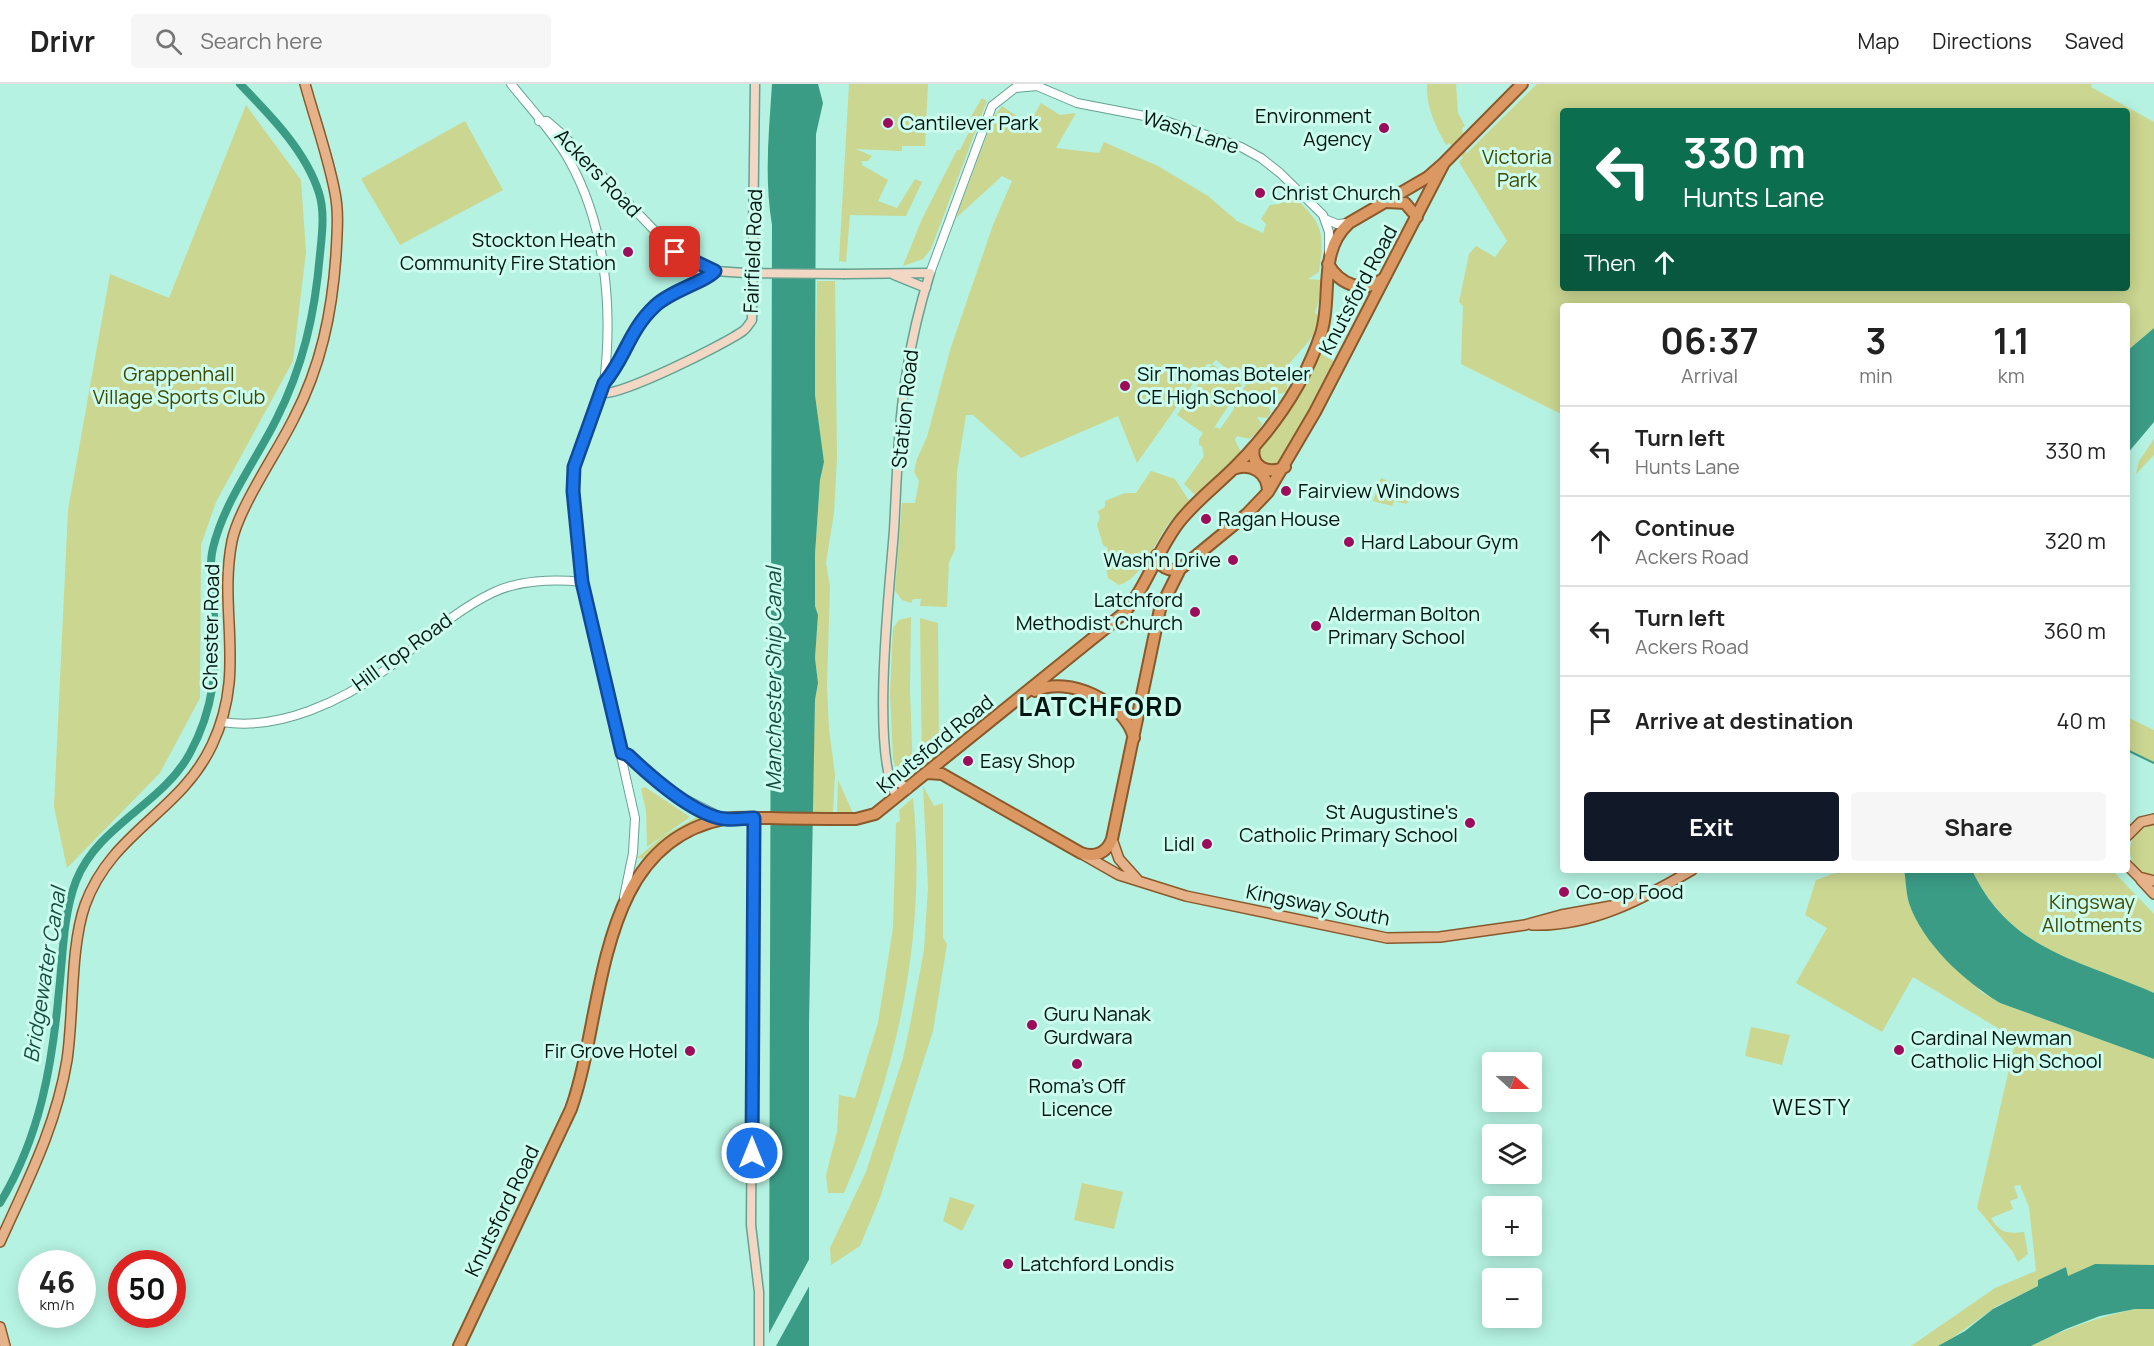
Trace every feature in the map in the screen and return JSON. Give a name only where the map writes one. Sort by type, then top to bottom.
[{"type":"highway","name":"Knutsford Road","points":[[459,1346],[578,1091],[609,948],[624,900],[643,869],[677,839],[696,829],[725,819],[851,819],[875,814],[1123,614],[1134,601],[1157,555],[1181,520],[1255,446],[1289,400],[1315,350],[1327,310],[1329,259],[1339,234],[1349,224],[1428,177],[1522,84]]},
{"type":"highway","name":"Knutsford Road","points":[[1112,838],[1163,598],[1180,569],[1247,514],[1268,492],[1285,466],[1444,163]]},
{"type":"highway","points":[[1387,202],[1405,202],[1417,217]]},
{"type":"highway","points":[[1329,259],[1338,276],[1355,286],[1370,287],[1384,279]]},
{"type":"highway","points":[[1255,446],[1253,454],[1259,466],[1272,471],[1285,466]]},
{"type":"highway","points":[[1233,469],[1245,467],[1260,472],[1265,478],[1268,492]]},
{"type":"highway","points":[[1157,555],[1166,568],[1180,569]]},
{"type":"highway","name":"Knutsford Road","points":[[1026,694],[1052,686],[1098,699],[1121,713],[1134,740]]},
{"type":"highway","points":[[949,756],[945,769],[951,780]]},
{"type":"highway","name":"Kingsway South","points":[[927,773],[942,774],[1081,853]]},
{"type":"highway","points":[[1081,853],[1092,856],[1101,853],[1112,838]]},
{"type":"main road","name":"Chester Road","points":[[0,1242],[45,1145],[58,1103],[70,1035],[79,933],[93,885],[121,845],[166,807],[189,782],[207,754],[222,722],[231,674],[230,568],[233,537],[306,393],[324,342],[330,311],[338,213],[324,150],[305,84]]},
{"type":"main road","name":"Fairfield Road","points":[[602,393],[616,392],[682,363],[742,332],[752,320],[755,84]]},
{"type":"main road","name":"Ackers Road","points":[[602,393],[604,383],[611,375],[630,336],[656,304],[672,293],[709,277],[715,271],[892,275],[930,273]]},
{"type":"main road","name":"Station Road","points":[[897,797],[890,776],[885,738],[885,652],[901,418],[909,357],[930,273]]},
{"type":"main road","name":"Ackers Road","points":[[892,275],[926,288]]},
{"type":"main road","points":[[890,776],[908,789]]},
{"type":"main road","points":[[754,818],[751,1225],[759,1292],[759,1346]]},
{"type":"main road","points":[[2130,820],[2152,819]]},
{"type":"main road","points":[[2130,832],[2133,828],[2152,819]]},
{"type":"main road","name":"Kingsway South","points":[[1112,838],[1122,863],[1143,883]]},
{"type":"main road","name":"Kingsway South","points":[[1081,853],[1113,872],[1203,900],[1378,937],[1406,939],[1440,937],[1525,925],[1561,915],[1628,903],[1686,873]]},
{"type":"main road","points":[[2131,871],[2154,881]]},
{"type":"main road","points":[[2131,871],[2154,894]]},
{"type":"main road","points":[[0,1327],[5,1346]]},
{"type":"street","name":"Ackers Road","points":[[511,84],[558,144],[575,172],[601,254],[607,314],[604,383]]},
{"type":"street","name":"Station Road","points":[[930,273],[994,103],[1011,87],[1036,85]]},
{"type":"street","name":"Wash Lane","points":[[1036,85],[1088,106],[1160,119],[1241,147],[1261,158],[1280,173],[1325,219]]},
{"type":"street","name":"Ackers Road","points":[[539,121],[547,121],[563,135],[675,252],[715,271]]},
{"type":"street","points":[[1329,259],[1325,219],[1337,224],[1349,224]]},
{"type":"street","name":"Ackers Road","points":[[602,393],[574,467],[575,524],[582,582],[635,818],[633,853],[624,900]]},
{"type":"street","name":"Hill Top Road","points":[[222,722],[276,721],[318,707],[387,668],[461,610],[494,591],[534,582],[582,582]]},
{"type":"street","points":[[622,753],[628,755],[675,795],[725,819]]},
{"type":"street","points":[[633,853],[643,869]]},
{"type":"green space","name":"Cantilever Park","points":[[849,84],[928,84],[925,146],[902,146],[902,151],[856,149],[872,156],[868,161],[862,161],[862,165],[888,180],[878,201],[897,208],[915,179],[922,182],[906,216],[850,215],[846,262],[839,261]]},
{"type":"green space","name":"Victoria Park","points":[[1427,84],[1456,84],[1458,113],[1465,126],[1462,128],[1466,154],[1537,84],[2092,84],[2091,87],[2129,108],[1560,108],[1560,291],[2130,291],[2130,109],[2154,122],[2154,328],[2130,348],[2130,303],[1560,303],[1560,414],[1461,364],[1463,306],[1459,302],[1469,254],[1476,246],[1495,257],[1507,241],[1459,162],[1463,157],[1449,143],[1446,145],[1442,138],[1428,100]]},
{"type":"green space","points":[[982,98],[987,101],[931,249],[923,259],[903,266],[922,219],[957,150],[960,150],[971,128],[966,125]]},
{"type":"green space","name":"Sir Thomas Boteler CE High School","points":[[1041,103],[1060,115],[1076,113],[1056,148],[1099,153],[1104,142],[1158,166],[1208,196],[1237,221],[1263,233],[1266,224],[1261,219],[1270,205],[1280,204],[1288,190],[1314,218],[1321,234],[1319,272],[1308,279],[1321,280],[1321,294],[1315,313],[1321,318],[1309,340],[1283,372],[1287,381],[1287,392],[1267,396],[1266,402],[1271,412],[1267,418],[1257,417],[1262,424],[1257,433],[1249,439],[1237,436],[1235,440],[1241,452],[1215,484],[1196,496],[1184,484],[1204,456],[1202,446],[1199,445],[1199,439],[1203,433],[1177,415],[1212,364],[1207,364],[1137,463],[1118,416],[1021,458],[973,415],[966,415],[957,472],[955,550],[949,562],[947,607],[920,606],[921,599],[913,599],[911,603],[902,600],[895,591],[902,503],[915,503],[919,481],[914,472],[917,459],[927,437],[951,347],[993,225],[1012,181],[1002,176],[956,218],[994,116],[1002,106],[1029,124]],"holes":[[[1216,360],[1246,385],[1232,403],[1234,409],[1220,429],[1215,427],[1210,434],[1242,385],[1212,364]]]},
{"type":"green space","name":"Grappenhall Village Sports Club","points":[[246,105],[301,180],[306,252],[293,361],[216,502],[201,545],[200,698],[160,773],[67,868],[54,807],[68,510],[110,274],[169,298]]},
{"type":"green space","points":[[465,121],[503,190],[400,245],[361,179]]},
{"type":"green space","points":[[817,281],[835,281],[837,458],[834,513],[826,563],[830,586],[827,685],[829,729],[835,774],[833,813],[812,812],[815,700],[818,683],[815,658],[818,615],[815,606],[815,554],[820,480],[824,462],[815,395]]},
{"type":"green space","points":[[1315,350],[1335,362],[1285,467],[1268,470],[1253,450]]},
{"type":"green space","points":[[2154,439],[2154,455],[2136,474],[2139,461]]},
{"type":"green space","points":[[1151,471],[1175,479],[1190,502],[1169,523],[1135,575],[1119,585],[1108,578],[1105,560],[1108,548],[1103,545],[1097,525],[1100,518],[1098,511],[1105,507],[1105,501],[1125,493],[1136,493]]},
{"type":"green space","points":[[1381,478],[1411,491],[1407,504],[1394,501],[1392,506],[1373,501]]},
{"type":"green space","points":[[911,617],[910,690],[913,774],[909,770],[896,769],[893,759],[890,693],[893,628],[899,620]]},
{"type":"green space","points":[[920,618],[938,623],[939,748],[935,749],[936,756],[922,769]]},
{"type":"green space","points":[[2130,718],[2154,730],[2154,763],[2130,751]]},
{"type":"green space","points":[[838,780],[853,813],[837,813]]},
{"type":"green space","points":[[923,786],[934,806],[943,803],[943,938],[947,944],[933,1031],[880,1198],[860,1246],[831,1265],[830,1248],[866,1172],[903,1058],[911,1020],[924,950],[928,888]]},
{"type":"green space","points":[[645,787],[690,817],[647,847],[646,811],[641,789]]},
{"type":"green space","points":[[913,798],[916,899],[912,950],[904,1000],[880,1098],[863,1146],[844,1193],[828,1193],[826,1175],[837,1132],[839,1095],[855,1098],[878,1023],[893,928],[896,823],[900,821],[899,810]]},
{"type":"green space","points":[[702,814],[706,819],[663,842],[645,859],[637,858],[663,836]]},
{"type":"green space","points":[[2154,825],[2154,876],[2144,873],[2136,866],[2130,850],[2136,834]]},
{"type":"green space","points":[[1835,873],[1904,873],[1909,903],[1980,991],[2000,1003],[2154,1059],[2154,1265],[2131,1265],[2068,1277],[2066,1267],[2038,1280],[2038,1286],[1997,1306],[1941,1346],[1911,1346],[1995,1288],[2036,1271],[2029,1207],[2020,1185],[2014,1186],[2018,1198],[2010,1201],[2013,1209],[1991,1218],[2001,1230],[2013,1233],[2024,1232],[2028,1254],[2018,1262],[2013,1252],[1977,1208],[2016,1039],[1913,977],[1882,1032],[1796,983],[1827,928],[1805,915],[1816,880]]},
{"type":"green space","name":"Kingsway Allotments","points":[[1974,873],[2115,873],[2154,914],[2154,993],[2049,950],[2006,918],[1987,897]]},
{"type":"green space","points":[[1751,1027],[1790,1035],[1782,1065],[1745,1056]]},
{"type":"green space","points":[[1082,1183],[1123,1192],[1114,1229],[1074,1220]]},
{"type":"green space","points":[[950,1197],[975,1205],[962,1231],[943,1221]]},
{"type":"green space","points":[[2135,1309],[2154,1309],[2154,1346],[2031,1346],[2082,1324]]},
{"type":"water","name":"Manchester Ship Canal","points":[[772,84],[818,84],[823,103],[816,134],[815,395],[824,462],[820,480],[815,554],[815,606],[818,615],[815,658],[818,683],[815,700],[809,1025],[809,1346],[769,1346],[772,225],[768,172]]},
{"type":"water","points":[[2154,328],[2154,422],[2130,450],[2130,348]]},
{"type":"water","points":[[1904,873],[1974,873],[1988,897],[2006,919],[2027,936],[2074,961],[2154,993],[2154,1059],[2000,1003],[1986,994],[1959,973],[1934,947],[1915,918],[1907,895]]},
{"type":"water","points":[[2095,1264],[2154,1265],[2154,1309],[2135,1309],[2100,1316],[2031,1346],[1938,1346],[1965,1331],[1993,1309],[2038,1286],[2038,1280],[2066,1267],[2068,1276]]},
{"type":"pier","points":[[812,1254],[812,1281],[776,1346],[766,1346],[766,1339]]},
{"type":"waterway","name":"Bridgewater Canal","points":[[0,1203],[25,1153],[42,1100],[56,1019],[66,921],[76,881],[86,862],[99,845],[164,787],[178,771],[198,736],[209,703],[214,669],[215,633],[211,573],[213,548],[232,498],[268,436],[294,380],[311,319],[322,231],[322,208],[319,193],[305,163],[286,134],[240,84]]},
{"type":"waterway","points":[[2130,751],[2154,763]]},
{"type":"place","name":"Cantilever Park","points":[[888,123]]},
{"type":"place","name":"Environment Agency","points":[[1384,128]]},
{"type":"place","name":"Christ Church","points":[[1260,193]]},
{"type":"place","name":"Stockton Heath Community Fire Station","points":[[628,252]]},
{"type":"place","name":"Sir Thomas Boteler CE High School","points":[[1125,386]]},
{"type":"place","name":"Fairview Windows","points":[[1286,491]]},
{"type":"place","name":"Ragan House","points":[[1206,519]]},
{"type":"place","name":"Hard Labour Gym","points":[[1349,542]]},
{"type":"place","name":"Wash'n Drive","points":[[1233,560]]},
{"type":"place","name":"Latchford Methodist Church","points":[[1195,612]]},
{"type":"place","name":"Alderman Bolton Primary School","points":[[1316,626]]},
{"type":"place","name":"Easy Shop","points":[[968,761]]},
{"type":"place","name":"St Augustine's Catholic Primary School","points":[[1470,823]]},
{"type":"place","name":"Lidl","points":[[1207,844]]},
{"type":"place","name":"Co-op Food","points":[[1564,892]]},
{"type":"place","name":"Guru Nanak Gurdwara","points":[[1032,1025]]},
{"type":"place","name":"Cardinal Newman Catholic High School","points":[[1899,1050]]},
{"type":"place","name":"Fir Grove Hotel","points":[[690,1051]]},
{"type":"place","name":"Roma's Off Licence","points":[[1077,1064]]},
{"type":"place","name":"Latchford Londis","points":[[1008,1264]]},
{"type":"district","name":"LATCHFORD","points":[[1101,707]]},
{"type":"district","name":"WESTY","points":[[1812,1107]]},
{"type":"route","points":[[675,252],[689,261],[715,271],[709,277],[672,293],[656,304],[630,336],[620,354],[611,375],[604,383],[579,448],[573,479],[575,524],[582,582],[622,753],[628,755],[671,792],[704,811],[725,819],[754,818],[752,1153]]}]
